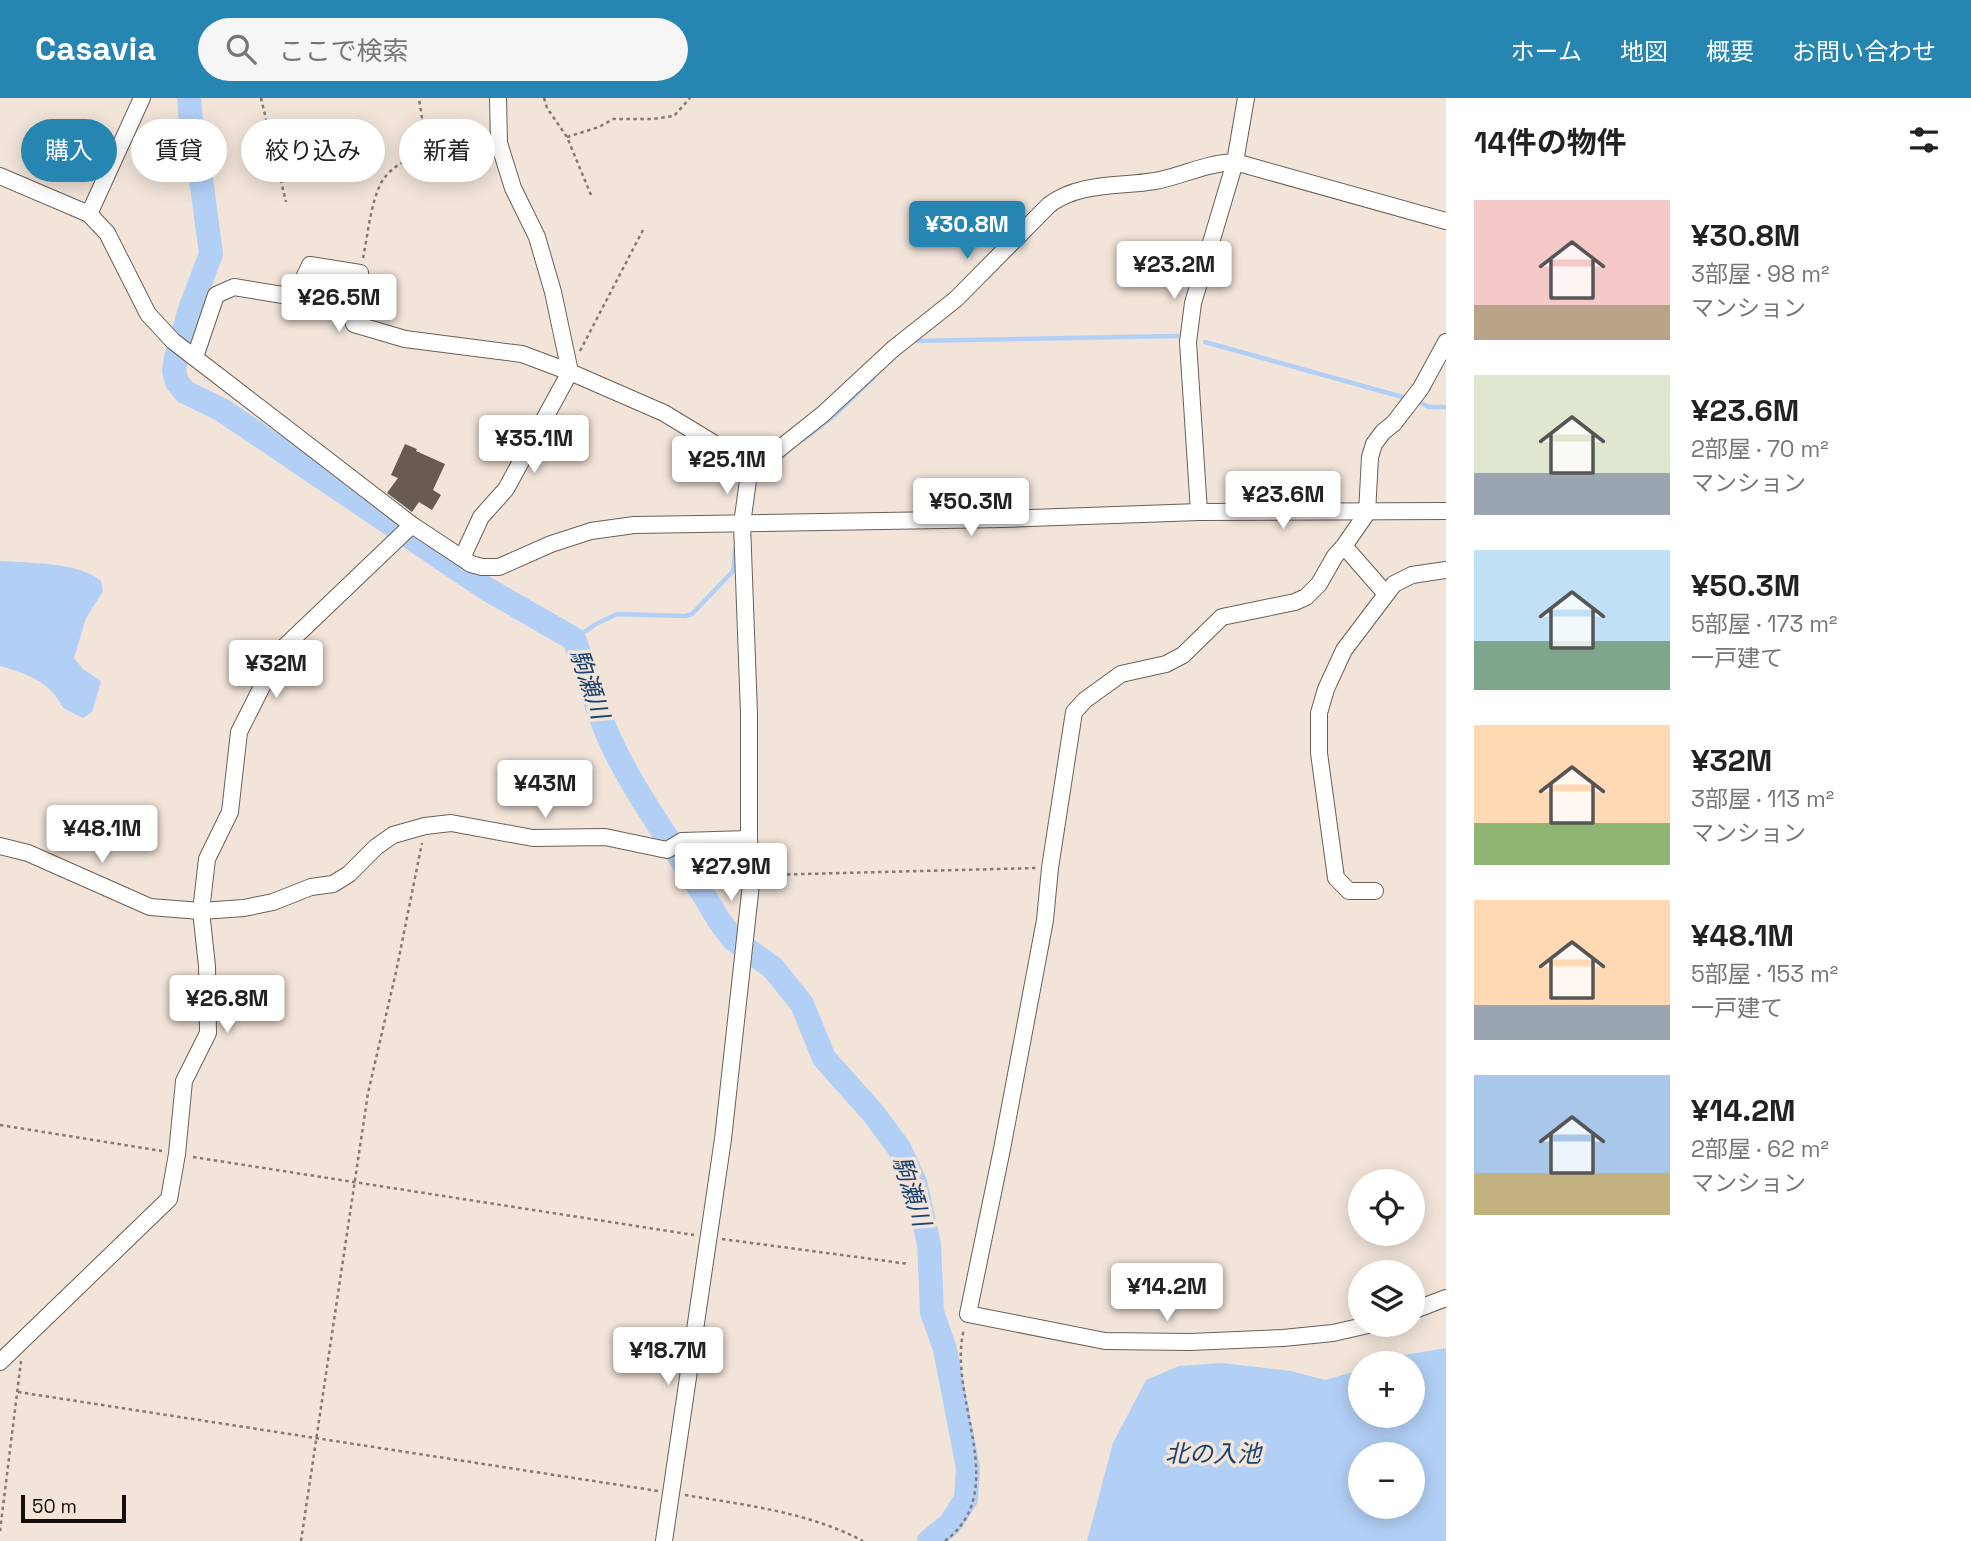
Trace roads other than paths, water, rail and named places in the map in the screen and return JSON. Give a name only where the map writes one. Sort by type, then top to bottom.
[{"type":"street","points":[[89,214],[142,98]]},
{"type":"street","points":[[462,558],[481,517],[506,489],[570,372],[553,292],[537,237],[513,188],[499,143],[498,98]]},
{"type":"street","points":[[1199,512],[1188,342],[1193,303],[1235,162],[1246,98]]},
{"type":"street","points":[[749,473],[823,414],[894,349],[956,299],[1049,205],[1075,191],[1157,181],[1206,165],[1235,162],[1446,221]]},
{"type":"street","points":[[0,176],[89,214],[107,233],[148,314],[173,341],[412,525],[471,564],[482,567],[499,567],[551,544],[591,531],[634,525],[1003,519],[1199,512],[1446,511]]},
{"type":"street","points":[[192,355],[216,295],[234,287],[295,297],[310,265],[360,273],[362,303],[354,324],[405,339],[522,354],[570,372],[664,413],[743,461],[749,473],[742,524],[752,875],[723,1139],[664,1541]]},
{"type":"street","points":[[1348,1330],[1283,1339],[1190,1342],[1105,1340],[968,1314],[1045,920],[1050,867],[1074,712],[1121,674],[1166,664],[1183,654],[1222,617],[1282,606],[1306,597],[1319,584],[1335,556],[1367,513],[1370,457],[1374,444],[1421,388],[1446,342]]},
{"type":"street","points":[[0,1362],[169,1199],[177,1154],[184,1081],[208,1033],[207,966],[201,911],[207,859],[230,812],[239,732],[279,651],[412,525]]},
{"type":"street","points":[[1344,547],[1386,594]]},
{"type":"street","points":[[1375,891],[1349,891],[1336,878],[1319,753],[1319,713],[1325,689],[1344,650],[1386,594],[1401,579],[1446,570]]},
{"type":"street","points":[[0,846],[28,853],[149,907],[201,911],[254,906],[273,902],[311,887],[333,884],[349,874],[376,847],[393,835],[425,826],[451,823],[533,838],[605,837],[674,846],[749,839]]},
{"type":"street","points":[[1425,1306],[1446,1298]]},
{"type":"water","points":[[0,561],[67,567],[80,570],[101,581],[103,591],[86,618],[74,658],[83,669],[101,681],[92,712],[83,718],[63,708],[51,691],[37,680],[0,666]]},
{"type":"water","name":"北の入池","points":[[1446,1348],[1446,1541],[1087,1541],[1113,1443],[1146,1380],[1179,1366],[1222,1363],[1291,1371],[1325,1380],[1348,1373],[1348,1428],[1425,1428],[1425,1352]]},
{"type":"waterway","name":"駒瀬川","points":[[189,98],[194,156],[201,179],[211,254],[190,309],[176,358],[174,371],[177,382],[185,392],[222,410],[487,589],[574,639],[605,728],[622,763],[718,919],[733,939],[773,968],[802,1004],[824,1058],[873,1113],[899,1148],[915,1182],[929,1244],[932,1312],[945,1349],[968,1468],[966,1499],[950,1524],[929,1541]]},
{"type":"waterway","points":[[912,341],[1177,336]]},
{"type":"waterway","points":[[1205,342],[1406,398]]},
{"type":"waterway","points":[[804,439],[834,416],[873,378]]},
{"type":"waterway","points":[[1421,403],[1429,407],[1446,407]]},
{"type":"waterway","points":[[574,639],[617,614],[692,614],[733,571],[735,549]]}]
